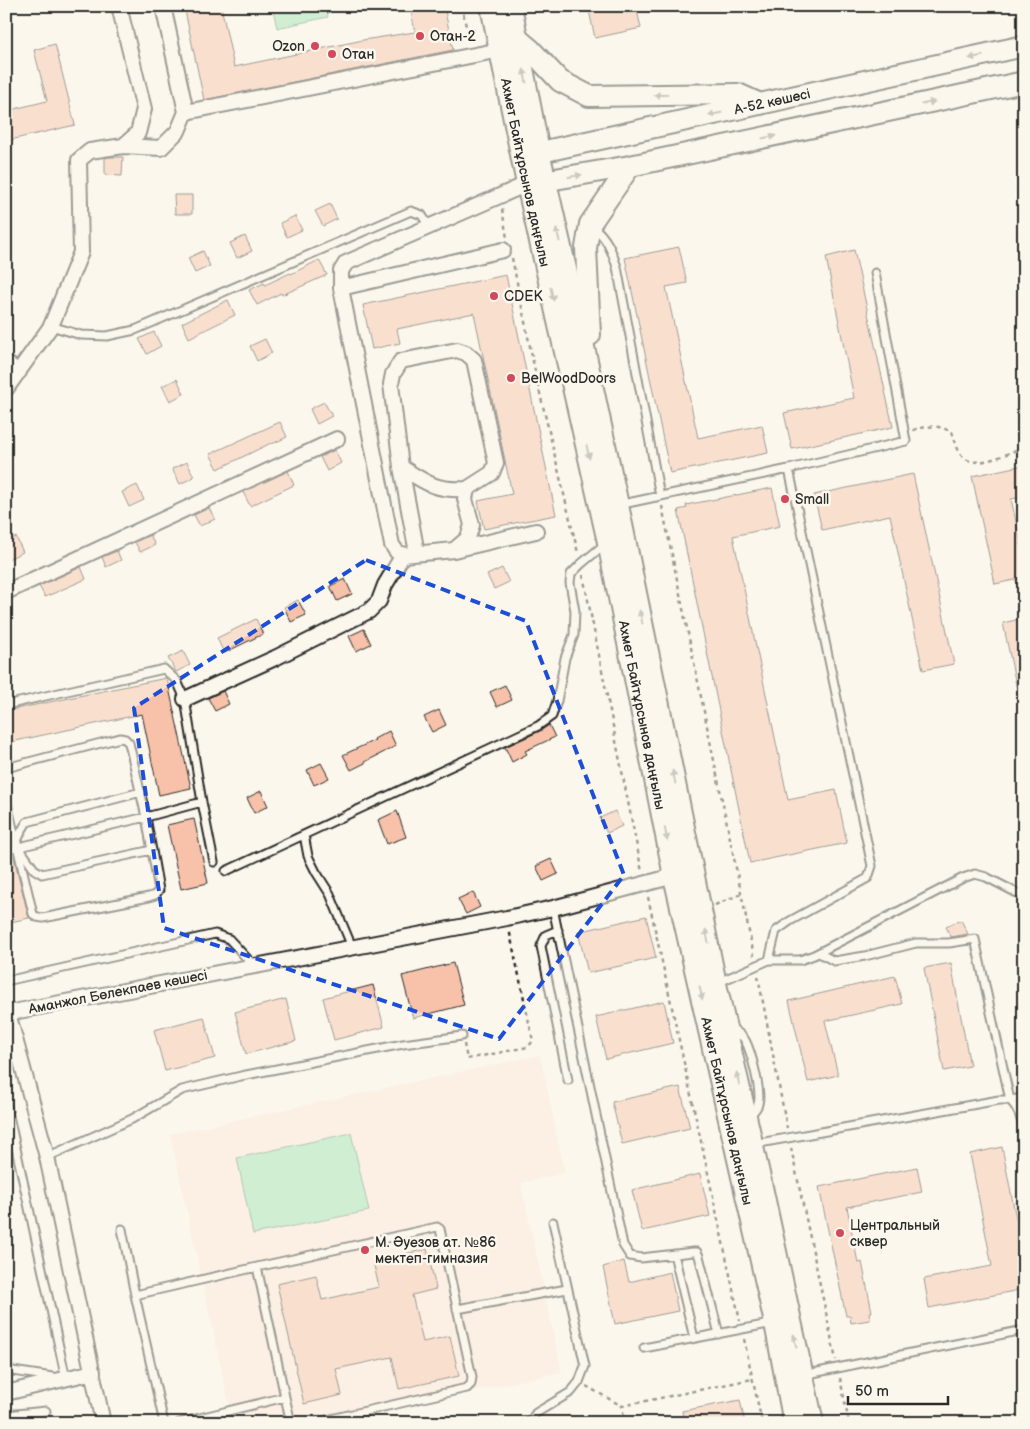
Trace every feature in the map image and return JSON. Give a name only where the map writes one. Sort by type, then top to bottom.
[{"type":"street","points":[[119,6],[144,109],[138,133],[123,146]]},
{"type":"street","points":[[6,389],[52,326],[81,252],[79,160],[90,151],[123,146],[161,148],[178,131],[186,112],[163,6]]},
{"type":"street","name":"Ахмет Байтұрсынов даңғылы","points":[[491,6],[500,50],[530,154],[674,876],[803,1375],[813,1423]]},
{"type":"street","name":"Ахмет Байтұрсынов даңғылы","points":[[511,6],[518,39],[530,154]]},
{"type":"street","points":[[518,39],[560,80],[589,96],[738,94],[760,104]]},
{"type":"street","name":"А-52 көшесі","points":[[530,154],[1024,46]]},
{"type":"street","points":[[186,112],[500,50]]},
{"type":"street","points":[[536,531],[454,550],[410,554],[397,552],[392,545],[341,288],[341,271],[346,263],[536,183],[630,166],[1024,82]]},
{"type":"street","points":[[586,356],[590,340],[586,248],[590,224],[630,166]]},
{"type":"street","name":"Ахмет Байтұрсынов даңғылы","points":[[536,183],[586,356],[716,984],[753,1144],[754,1189],[775,1323],[794,1423]]},
{"type":"street","points":[[341,288],[508,250]]},
{"type":"street","points":[[185,699],[275,658],[369,611],[379,601],[385,585],[410,554],[391,384],[393,374],[401,361],[457,350],[466,353],[474,360],[496,463],[492,473],[467,489],[452,490],[435,487],[401,467]]},
{"type":"street","points":[[6,363],[19,372]]},
{"type":"street","points":[[6,592],[337,440]]},
{"type":"street","points":[[454,550],[468,538],[472,525],[465,499],[467,489]]},
{"type":"street","name":"Аманжол Бөлекпаев көшесі","points":[[103,1423],[47,1157],[7,1011],[507,918],[553,908],[674,876]]},
{"type":"street","points":[[6,1393],[92,1372]]},
{"type":"lane","points":[[52,326],[81,335],[107,336],[135,330],[410,211],[422,215],[429,227]]},
{"type":"lane","points":[[590,224],[600,231],[611,250],[617,267],[660,496]]},
{"type":"lane","points":[[618,504],[788,469],[906,441],[875,273]]},
{"type":"lane","points":[[769,960],[776,931],[790,921],[868,878],[872,866],[788,469]]},
{"type":"lane","points":[[226,871],[538,726],[552,716],[557,701],[565,658],[574,635],[575,611],[570,583],[571,574],[580,564],[608,542]]},
{"type":"lane","points":[[6,705],[164,669],[177,681],[185,699],[214,862]]},
{"type":"lane","points":[[6,768],[120,738],[125,739],[130,743],[159,890],[155,895],[37,918],[33,914],[6,799]]},
{"type":"lane","points":[[17,844],[27,822],[140,792]]},
{"type":"lane","points":[[6,850],[17,844],[146,817],[202,802]]},
{"type":"lane","points":[[304,835],[308,856],[330,894],[352,947]]},
{"type":"lane","points":[[17,844],[34,869],[42,874],[152,850]]},
{"type":"lane","points":[[716,984],[769,960],[800,960],[819,953],[963,878],[975,874],[986,877],[1024,895]]},
{"type":"lane","points":[[553,908],[623,1245],[630,1256],[641,1258],[697,1252],[700,1256],[719,1334]]},
{"type":"lane","points":[[558,930],[546,935],[541,946],[568,1080]]},
{"type":"lane","points":[[6,981],[215,934],[229,940],[254,966]]},
{"type":"lane","points":[[819,953],[834,961],[865,956],[916,943],[949,944],[975,939],[1010,1100],[1021,1116],[1024,1131]]},
{"type":"lane","points":[[47,1157],[132,1119],[182,1090],[241,1076],[377,1049],[462,1036]]},
{"type":"lane","points":[[753,1144],[999,1100],[1024,1098]]},
{"type":"lane","points":[[6,1102],[66,1379],[6,1370]]},
{"type":"lane","points":[[529,1423],[536,1414],[571,1392],[580,1382],[585,1366],[553,1222]]},
{"type":"lane","points":[[135,1295],[437,1227],[440,1229],[472,1377],[471,1384],[467,1388],[313,1423]]},
{"type":"lane","points":[[122,1229],[164,1423]]},
{"type":"lane","points":[[674,1254],[694,1338]]},
{"type":"lane","points":[[257,1267],[291,1423]]},
{"type":"lane","points":[[457,1309],[567,1289]]},
{"type":"lane","points":[[644,1348],[775,1323]]},
{"type":"lane","points":[[803,1375],[1024,1330]]},
{"type":"lane","points":[[179,1423],[284,1397]]},
{"type":"lane","points":[[6,1415],[46,1412]]},
{"type":"path","points":[[462,6],[472,56]]},
{"type":"path","points":[[499,197],[508,250],[580,564],[645,884],[762,1423]]},
{"type":"path","points":[[904,432],[928,426],[941,426],[952,432],[962,456],[969,461],[990,461],[1024,446]]},
{"type":"path","points":[[702,912],[741,894]]},
{"type":"path","points":[[462,1036],[467,1059],[528,1047],[532,1041],[507,918]]},
{"type":"path","points":[[580,1382],[622,1406],[752,1379]]},
{"type":"path","points":[[622,1406],[625,1423]]},
{"type":"highlighted area","points":[[366,560],[526,621],[624,875],[499,1039],[164,928],[134,708]]},
{"type":"shaded area","name":"М. Әуезов ат. №86 мектеп-гимназия","points":[[540,1055],[565,1173],[521,1183],[562,1372],[328,1423],[233,1423],[170,1134]]},
{"type":"green space","points":[[272,6],[326,6],[328,17],[277,28]]},
{"type":"green space","points":[[351,1133],[369,1211],[253,1234],[237,1158]]},
{"type":"building","name":"Отан","points":[[184,6],[221,6],[234,67],[363,40],[415,32],[410,6],[444,6],[453,50],[204,100]]},
{"type":"building","points":[[588,6],[636,6],[641,28],[595,38]]},
{"type":"building","points":[[55,44],[75,125],[6,141],[6,111],[47,101],[34,50]]},
{"type":"building","points":[[123,157],[122,176],[105,175],[105,158]]},
{"type":"building","points":[[174,195],[192,195],[192,214],[175,214]]},
{"type":"building","points":[[330,204],[337,219],[323,226],[315,211]]},
{"type":"building","points":[[295,216],[302,230],[287,237],[280,223]]},
{"type":"building","points":[[245,236],[252,251],[237,258],[230,243]]},
{"type":"building","points":[[679,247],[687,283],[666,287],[698,438],[762,425],[768,453],[670,473],[625,258]]},
{"type":"building","points":[[854,250],[893,427],[792,449],[784,413],[854,398],[826,257]]},
{"type":"building","points":[[203,251],[210,266],[195,273],[188,258]]},
{"type":"building","points":[[319,260],[327,275],[282,295],[281,293],[257,305],[249,290],[291,274]]},
{"type":"building","points":[[506,275],[556,515],[484,529],[478,501],[512,494],[474,313],[397,329],[400,343],[372,349],[363,305]]},
{"type":"building","points":[[228,300],[235,315],[189,338],[182,323]]},
{"type":"building","points":[[154,332],[161,346],[147,354],[139,339]]},
{"type":"building","points":[[265,339],[272,353],[257,361],[250,346]]},
{"type":"building","points":[[177,379],[184,394],[170,401],[162,386]]},
{"type":"building","points":[[324,402],[332,416],[317,424],[310,409]]},
{"type":"building","points":[[280,422],[287,437],[218,469],[210,454]]},
{"type":"building","points":[[335,450],[341,463],[327,471],[320,457]]},
{"type":"building","points":[[187,462],[194,477],[180,484],[172,469]]},
{"type":"building","points":[[1024,465],[1024,497],[1011,499],[1024,557],[1024,578],[995,584],[972,476]]},
{"type":"building","points":[[288,471],[294,485],[250,506],[243,492]]},
{"type":"building","points":[[913,474],[954,664],[923,670],[890,515],[822,530],[814,495]]},
{"type":"building","points":[[137,485],[144,500],[129,507],[122,492]]},
{"type":"building","points":[[772,488],[780,526],[733,536],[788,800],[836,790],[847,843],[750,863],[678,510],[687,508],[686,505]]},
{"type":"building","points":[[209,508],[215,519],[200,526],[194,515]]},
{"type":"building","points":[[150,535],[155,545],[140,552],[135,542]]},
{"type":"building","points":[[16,537],[23,552],[6,560],[6,542]]},
{"type":"building","points":[[117,551],[121,560],[106,567],[102,557]]},
{"type":"building","points":[[81,567],[86,579],[45,597],[39,586]]},
{"type":"building","points":[[502,568],[509,582],[494,589],[487,575]]},
{"type":"building","points":[[345,579],[352,594],[337,601],[330,586]]},
{"type":"building","points":[[298,600],[306,615],[291,622],[284,607]]},
{"type":"building","points":[[1024,618],[1024,699],[1019,699],[1003,623]]},
{"type":"building","points":[[256,619],[263,634],[224,653],[217,638]]},
{"type":"building","points":[[364,629],[371,644],[356,651],[349,636]]},
{"type":"building","points":[[183,651],[190,665],[176,672],[168,658]]},
{"type":"building","points":[[166,678],[191,788],[159,795],[142,714],[6,743],[6,711]]},
{"type":"building","points":[[505,685],[512,700],[497,707],[490,692]]},
{"type":"building","points":[[223,691],[229,704],[215,711],[208,698]]},
{"type":"building","points":[[439,710],[446,725],[432,732],[424,717]]},
{"type":"building","points":[[549,725],[555,737],[525,751],[527,754],[512,762],[505,747]]},
{"type":"building","points":[[389,731],[396,746],[351,770],[343,755],[375,740]]},
{"type":"building","points":[[321,763],[329,778],[314,785],[307,770]]},
{"type":"building","points":[[261,791],[268,806],[254,813],[247,798]]},
{"type":"building","points":[[397,811],[406,837],[387,844],[378,820]]},
{"type":"building","points":[[615,811],[622,826],[607,833],[600,818]]},
{"type":"building","points":[[194,819],[208,883],[181,889],[167,825]]},
{"type":"building","points":[[13,854],[29,918],[6,923],[6,856]]},
{"type":"building","points":[[551,859],[558,874],[543,881],[536,866]]},
{"type":"building","points":[[473,892],[480,907],[466,914],[458,899]]},
{"type":"building","points":[[646,916],[656,958],[588,973],[578,932]]},
{"type":"building","points":[[961,920],[968,934],[951,937],[946,927]]},
{"type":"building","points":[[453,963],[464,1005],[413,1018],[402,976]]},
{"type":"building","points":[[951,963],[970,1066],[944,1071],[924,968]]},
{"type":"building","points":[[895,976],[902,1004],[825,1021],[838,1075],[808,1082],[789,1001]]},
{"type":"building","points":[[373,985],[384,1027],[334,1040],[323,998]]},
{"type":"building","points":[[286,999],[296,1041],[246,1054],[235,1012]]},
{"type":"building","points":[[664,1001],[673,1043],[606,1059],[596,1017]]},
{"type":"building","points":[[204,1017],[215,1058],[165,1071],[154,1030]]},
{"type":"building","points":[[680,1087],[690,1128],[622,1144],[612,1102]]},
{"type":"building","points":[[1002,1147],[1024,1259],[1024,1289],[929,1308],[924,1279],[992,1266],[970,1154]]},
{"type":"building","name":"Центральный сквер","points":[[917,1167],[922,1192],[847,1207],[858,1263],[862,1262],[872,1312],[869,1312],[870,1320],[851,1323],[850,1316],[846,1316],[819,1187]]},
{"type":"building","points":[[700,1174],[710,1216],[642,1231],[632,1190]]},
{"type":"building","points":[[427,1249],[436,1289],[412,1295],[423,1342],[450,1336],[459,1376],[399,1389],[392,1357],[336,1369],[342,1395],[304,1404],[277,1284],[316,1275],[322,1300],[379,1287],[373,1261]]},
{"type":"building","points":[[624,1261],[629,1282],[670,1272],[678,1311],[615,1324],[603,1267]]},
{"type":"building","points":[[740,1400],[745,1423],[684,1423],[682,1411]]},
{"type":"place","name":"Отан-2","points":[[420,36]]},
{"type":"place","name":"Ozon","points":[[315,46]]},
{"type":"place","name":"Отан","points":[[332,54]]},
{"type":"place","name":"CDEK","points":[[494,296]]},
{"type":"place","name":"BelWoodDoors","points":[[511,378]]},
{"type":"place","name":"Small","points":[[785,499]]},
{"type":"place","name":"Центральный сквер","points":[[840,1233]]},
{"type":"place","name":"М. Әуезов ат. №86 мектеп-гимназия","points":[[365,1250]]}]
